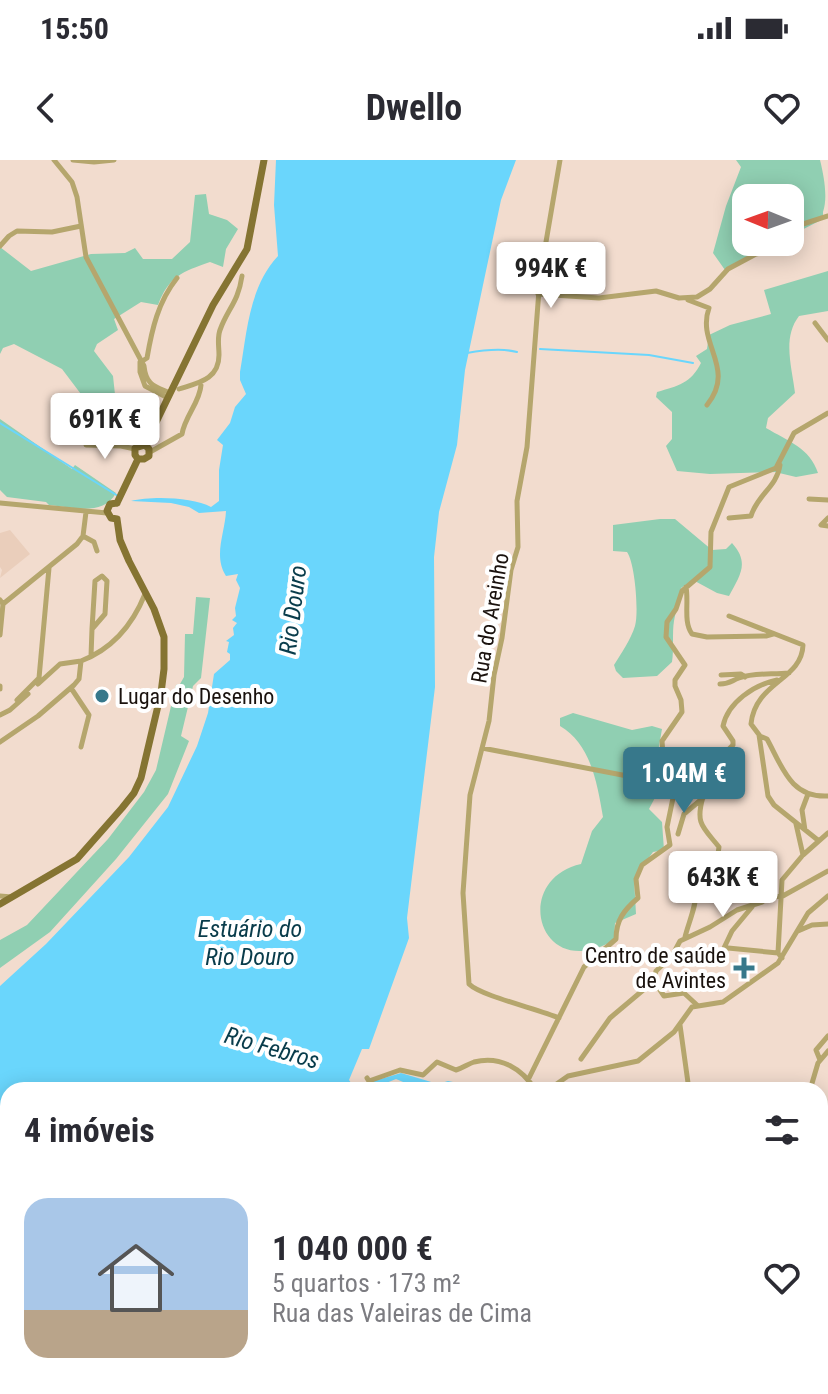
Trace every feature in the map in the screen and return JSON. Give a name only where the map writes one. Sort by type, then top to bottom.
[{"type":"main road","points":[[138,459],[147,458],[147,449],[169,396],[213,305],[247,249],[264,160]]},
{"type":"main road","points":[[117,519],[107,513],[110,504],[119,499],[138,459],[135,449],[138,445],[147,449]]},
{"type":"main road","points":[[0,904],[77,859],[122,808],[138,785],[146,761],[164,669],[162,628],[120,540],[117,519],[123,512],[119,499]]},
{"type":"street","points":[[55,160],[72,182],[77,197],[86,257],[144,366],[148,383],[169,396]]},
{"type":"street","points":[[73,160],[114,160]]},
{"type":"street","name":"Rua do Areinho","points":[[559,1018],[475,990],[469,984],[463,893],[470,795],[492,703],[509,584],[518,547],[517,501],[527,447],[538,294],[560,160]]},
{"type":"street","points":[[804,224],[828,216]]},
{"type":"street","points":[[0,246],[17,231],[52,232],[81,226]]},
{"type":"street","points":[[683,298],[704,294],[728,269],[752,256]]},
{"type":"street","points":[[179,389],[201,385],[216,369],[219,333],[237,301],[242,276]]},
{"type":"street","points":[[140,362],[147,358],[155,319],[165,292],[177,278]]},
{"type":"street","points":[[538,294],[599,298],[656,291],[709,308],[706,314],[709,343],[719,367],[720,381],[707,405]]},
{"type":"street","points":[[815,323],[828,340]]},
{"type":"street","points":[[147,449],[182,434],[184,422],[201,392],[201,385]]},
{"type":"street","points":[[729,518],[751,516],[766,490],[775,484],[794,433],[828,413]]},
{"type":"street","points":[[86,445],[135,449]]},
{"type":"street","points":[[529,1078],[584,967],[616,939],[616,924],[638,898],[636,879],[642,865],[670,845],[667,827],[673,798],[664,768],[662,741],[682,712],[675,680],[685,665],[669,643],[665,630],[686,587],[710,567],[711,532],[729,487],[780,464]]},
{"type":"street","points":[[809,499],[828,500]]},
{"type":"street","points":[[0,503],[107,513]]},
{"type":"street","points":[[0,635],[2,602],[49,568],[83,536],[86,512]]},
{"type":"street","points":[[828,518],[821,525],[828,526]]},
{"type":"street","points":[[83,536],[94,542],[97,551]]},
{"type":"street","points":[[17,700],[39,678],[49,568]]},
{"type":"street","points":[[91,657],[92,629],[95,581],[102,576],[107,581],[106,611],[92,629]]},
{"type":"street","points":[[686,587],[686,623],[692,634],[707,637],[766,636],[774,633]]},
{"type":"street","points":[[0,715],[20,703],[60,664],[81,661],[110,645],[131,622],[145,593]]},
{"type":"street","points":[[729,616],[803,645],[797,666],[763,693],[751,724],[760,736],[767,739],[790,782],[808,794],[828,796]]},
{"type":"street","points":[[0,742],[71,688],[79,679],[81,661]]},
{"type":"street","points":[[720,684],[745,677],[790,673]]},
{"type":"street","points":[[721,675],[741,674],[745,677]]},
{"type":"street","points":[[727,751],[733,745],[723,726],[728,711],[759,685],[778,680]]},
{"type":"street","points":[[71,688],[89,715],[81,747]]},
{"type":"street","points":[[756,728],[760,736],[768,796],[819,841]]},
{"type":"street","points":[[482,748],[643,779],[672,788]]},
{"type":"street","points":[[805,831],[802,810],[808,794]]},
{"type":"street","points":[[678,834],[684,814],[703,797],[699,814],[705,833],[717,843],[719,851],[715,869],[696,889],[698,901],[691,912],[685,938]]},
{"type":"street","points":[[795,823],[803,855]]},
{"type":"street","points":[[780,956],[782,880],[803,855],[828,833]]},
{"type":"street","points":[[581,1059],[610,1018],[654,981],[659,967],[672,956],[680,941],[710,927],[724,916],[753,906],[770,895],[780,897],[828,871]]},
{"type":"street","points":[[0,896],[13,897]]},
{"type":"street","points":[[559,1082],[568,1076],[638,1061],[674,1032],[690,1009],[697,1005],[723,1002],[780,956],[813,906],[828,896]]},
{"type":"street","points":[[723,950],[732,931],[753,906]]},
{"type":"street","points":[[797,931],[826,923]]},
{"type":"street","points":[[704,958],[723,950],[780,956]]},
{"type":"street","points":[[654,981],[664,996],[684,993],[697,1005]]},
{"type":"street","points":[[679,1024],[688,1082]]},
{"type":"street","points":[[820,1060],[816,1050],[828,1036]]},
{"type":"street","points":[[812,1081],[820,1060],[828,1051]]},
{"type":"street","points":[[367,1078],[369,1081],[400,1070],[423,1075],[437,1062],[456,1070],[481,1061],[514,1066],[531,1082]]},
{"type":"street","points":[[763,1394],[776,1394]]},
{"type":"shaded area","points":[[10,530],[30,554],[0,578],[0,533]]},
{"type":"green space","points":[[736,160],[820,160],[824,180],[823,219],[804,229],[804,184],[734,184],[741,167]]},
{"type":"green space","points":[[732,190],[732,256],[752,256],[725,270],[713,253]]},
{"type":"green space","points":[[206,194],[209,214],[227,220],[238,229],[226,249],[223,267],[210,262],[184,272],[167,287],[158,305],[141,302],[114,319],[118,330],[97,344],[94,351],[113,376],[117,413],[111,420],[96,414],[62,369],[14,344],[3,348],[0,354],[0,247],[31,271],[91,254],[125,253],[135,248],[143,259],[172,259],[190,242],[195,195]]},
{"type":"green space","points":[[828,271],[828,311],[799,316],[794,325],[789,343],[795,393],[768,418],[766,428],[804,451],[818,473],[796,477],[775,472],[710,474],[677,471],[666,446],[672,439],[672,412],[656,397],[657,392],[678,385],[693,375],[701,363],[696,356],[707,349],[709,335],[730,325],[771,314],[764,290]]},
{"type":"green space","points":[[0,419],[72,469],[75,465],[116,493],[103,505],[86,509],[7,497],[0,490]]},
{"type":"green space","points":[[675,519],[712,550],[726,549],[732,543],[741,557],[741,569],[729,596],[693,580],[681,588],[673,625],[672,662],[657,676],[623,678],[614,665],[635,626],[636,600],[630,558],[627,552],[613,551],[613,525]]},
{"type":"green space","points":[[196,597],[210,598],[201,678],[193,686],[181,736],[189,741],[168,794],[116,859],[50,932],[0,968],[0,940],[27,925],[108,839],[144,792],[156,770],[176,685],[184,677],[185,634],[193,634]]},
{"type":"green space","points":[[573,713],[632,730],[652,726],[662,729],[657,758],[658,792],[649,809],[662,822],[664,850],[653,852],[634,878],[636,914],[615,923],[614,940],[588,950],[567,949],[552,940],[543,925],[540,907],[546,889],[559,874],[581,864],[592,831],[603,817],[595,778],[586,754],[571,734],[560,726],[560,718]]},
{"type":"water","name":"Estuário do Rio Douro","points":[[276,160],[516,160],[501,200],[465,370],[457,445],[439,512],[434,557],[435,687],[407,918],[409,938],[369,1049],[362,1049],[350,1082],[0,1082],[0,986],[46,944],[129,857],[168,807],[197,746],[208,713],[214,674],[230,660],[227,652],[229,642],[226,641],[234,635],[233,628],[237,623],[232,620],[236,616],[240,588],[236,580],[238,574],[226,576],[220,560],[226,511],[199,513],[171,503],[131,501],[172,498],[211,507],[219,501],[223,445],[217,440],[246,394],[240,372],[247,326],[261,282],[278,256],[274,205]]},
{"type":"water","name":"Estuário do Rio Douro","points":[[401,1073],[431,1082],[403,1082],[396,1079],[371,1082]]},
{"type":"waterway","points":[[540,349],[649,355],[693,363]]},
{"type":"waterway","points":[[467,353],[493,350],[517,352]]},
{"type":"waterway","points":[[0,423],[118,496]]},
{"type":"place","name":"Lugar do Desenho","points":[[102,696]]},
{"type":"place","name":"Centro de saúde de Avintes","points":[[744,968]]},
{"type":"water label","name":"Rio Douro","points":[[293,610]]},
{"type":"water label","name":"Rio Febros","points":[[272,1048]]}]
